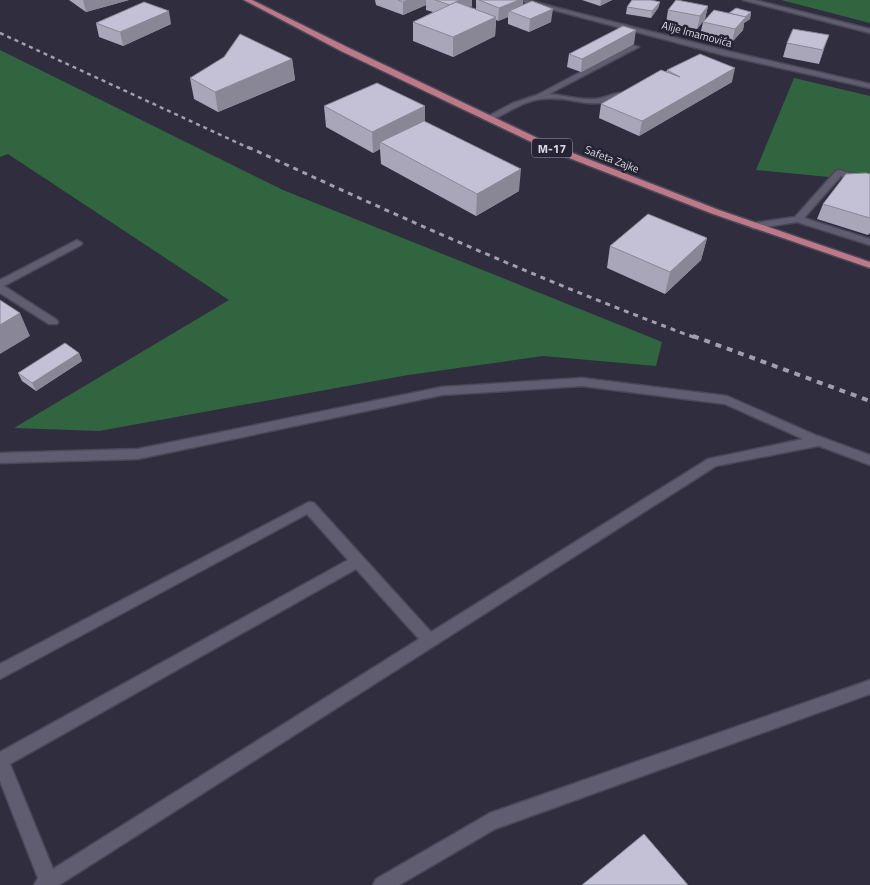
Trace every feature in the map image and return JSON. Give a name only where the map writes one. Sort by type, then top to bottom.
[{"type":"main road","name":"Safeta Zajke","points":[[247,0],[549,147],[754,226],[870,265]]},
{"type":"street","name":"Alije Imamovića","points":[[519,0],[726,54],[870,86]]},
{"type":"street","points":[[746,0],[849,24],[870,31]]},
{"type":"street","points":[[489,118],[541,95],[635,47]]},
{"type":"street","points":[[541,95],[586,103],[608,102],[630,88]]},
{"type":"street","points":[[798,219],[839,172],[870,182]]},
{"type":"street","points":[[754,226],[798,219],[870,242]]},
{"type":"street","points":[[0,284],[77,243]]},
{"type":"street","points":[[0,288],[53,322]]},
{"type":"street","points":[[0,458],[138,454],[442,392],[582,382],[727,400],[818,441],[870,460]]},
{"type":"street","points":[[358,561],[0,760],[46,883],[713,462],[818,441]]},
{"type":"street","points":[[0,672],[309,506],[430,641]]},
{"type":"street","points":[[382,885],[490,822],[870,687]]},
{"type":"green space","points":[[781,0],[870,0],[870,23]]},
{"type":"green space","points":[[0,50],[283,190],[662,342],[656,366],[543,356],[408,375],[99,431],[14,428],[229,300],[8,154],[0,157]]},
{"type":"green space","points":[[794,78],[870,96],[870,181],[756,170]]},
{"type":"building","points":[[435,0],[459,0],[450,5]]},
{"type":"building","points":[[479,0],[519,0],[499,8]]},
{"type":"building","points":[[632,0],[660,2],[652,11],[627,7]]},
{"type":"building","points":[[676,0],[708,6],[700,16],[668,10]]},
{"type":"building","points":[[532,1],[553,9],[530,19],[509,11]]},
{"type":"building","points":[[144,2],[169,11],[120,32],[96,23]]},
{"type":"building","points":[[456,2],[496,17],[453,37],[413,22]]},
{"type":"building","points":[[736,8],[751,12],[745,17],[729,13]]},
{"type":"building","points":[[714,10],[746,17],[735,29],[703,22]]},
{"type":"building","points":[[623,26],[636,30],[582,59],[569,54]]},
{"type":"building","points":[[793,29],[829,35],[823,50],[787,43]]},
{"type":"building","points":[[240,34],[292,59],[215,92],[190,78],[224,57]]},
{"type":"building","points":[[700,54],[735,68],[642,121],[601,104],[661,70],[680,77],[667,70]]},
{"type":"building","points":[[377,83],[425,106],[372,132],[324,106]]},
{"type":"building","points":[[424,121],[521,169],[477,194],[380,142]]},
{"type":"building","points":[[846,174],[870,174],[870,218],[823,204]]},
{"type":"building","points":[[648,214],[707,238],[670,272],[610,246]]},
{"type":"building","points":[[0,300],[20,313],[0,325]]},
{"type":"building","points":[[65,343],[79,353],[32,383],[18,373]]},
{"type":"building","points":[[644,834],[688,885],[582,885]]},
{"type":"railway","points":[[0,33],[251,149]]},
{"type":"railway","points":[[248,147],[470,247],[639,317],[696,338]]},
{"type":"railway","points":[[693,336],[870,401]]}]
